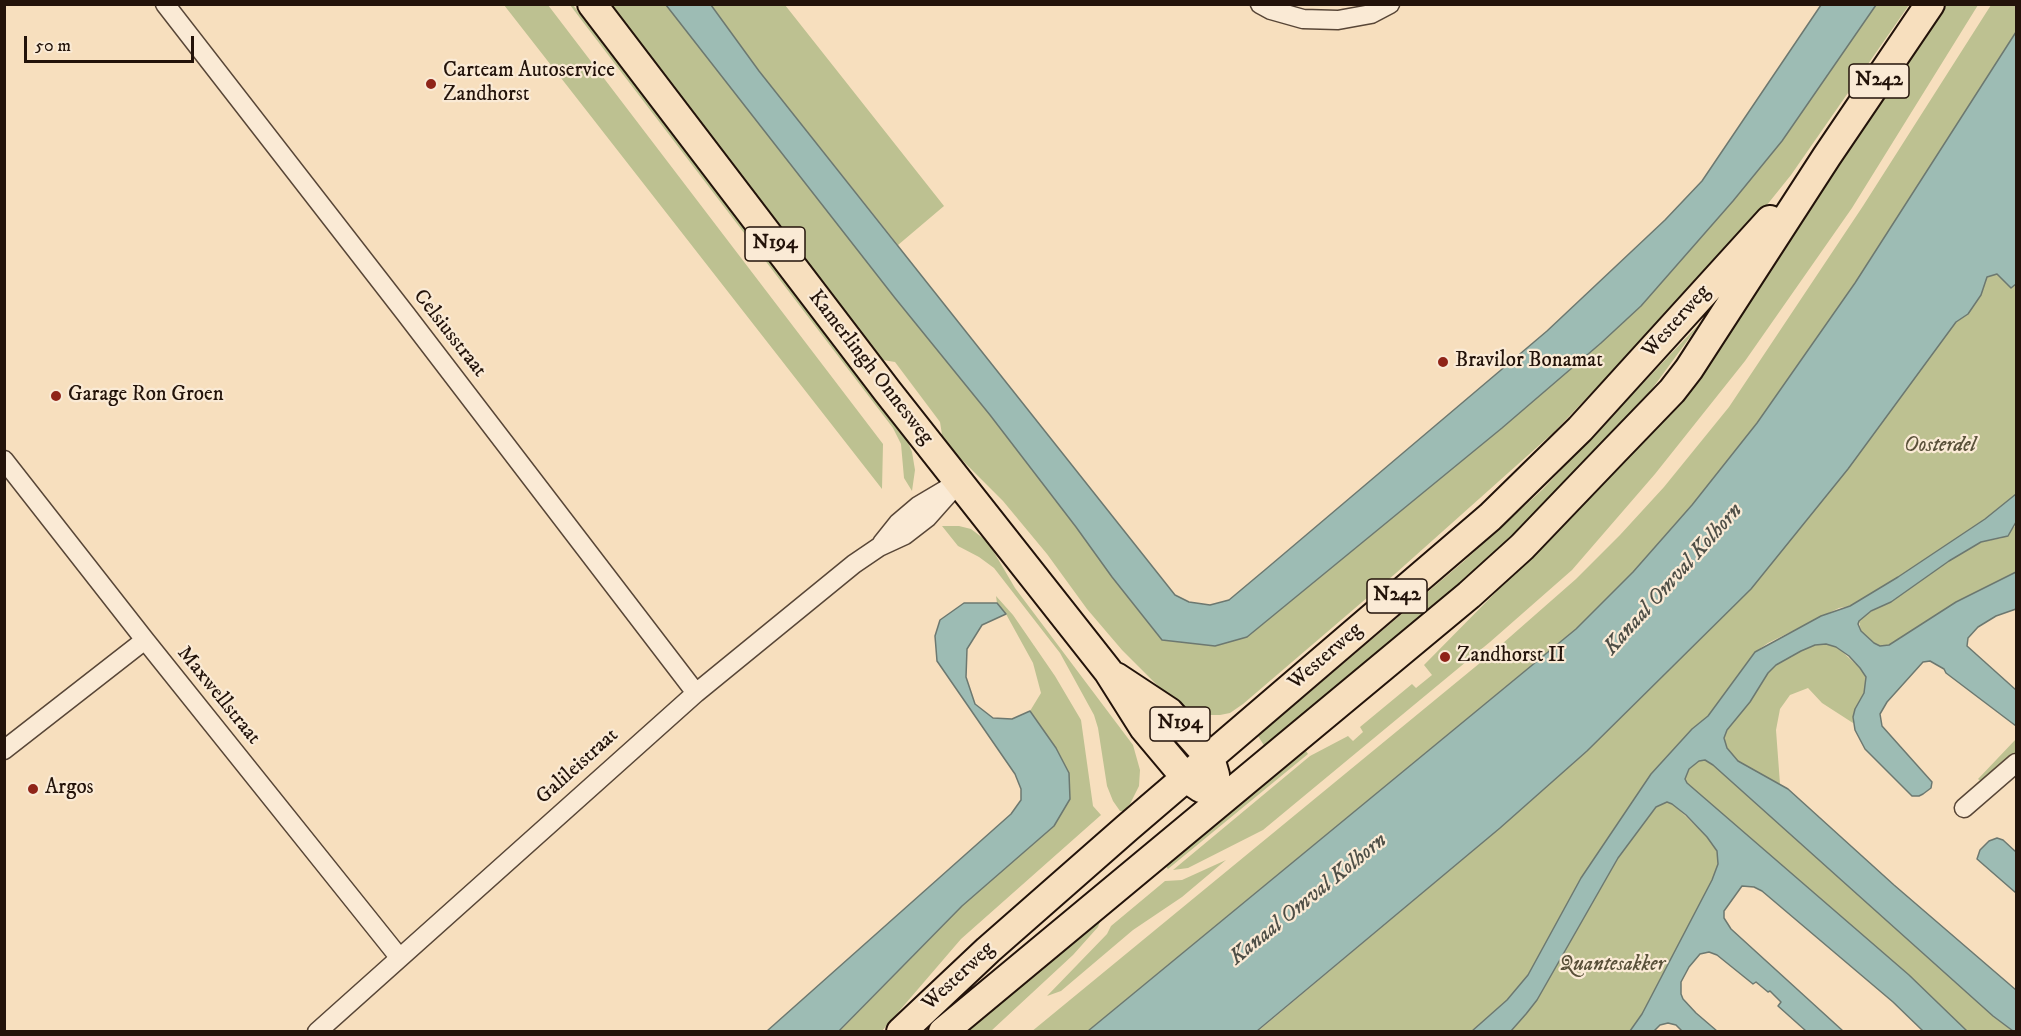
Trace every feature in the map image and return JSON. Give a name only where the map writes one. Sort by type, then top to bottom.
[{"type":"main road","name":"Kamerlingh Onnesweg","points":[[592,4],[888,392],[1108,671],[1144,728],[1186,778],[1222,800]]},
{"type":"main road","name":"Westerweg","points":[[943,1032],[1469,595],[1522,547],[1672,390],[1689,369],[1827,156],[1930,4]]},
{"type":"main road","name":"Westerweg","points":[[901,1032],[988,950],[1490,517],[1564,445],[1827,156]]},
{"type":"main road","name":"Kamerlingh Onnesweg","points":[[1108,671],[1169,712],[1210,758],[1222,800]]},
{"type":"street","name":"Celsiusstraat","points":[[165,4],[696,693]]},
{"type":"street","points":[[1265,7],[1303,19],[1338,20],[1371,14],[1390,4]]},
{"type":"street","name":"Maxwellstraat","points":[[4,460],[399,957]]},
{"type":"street","name":"Galileistraat","points":[[317,1032],[696,693],[854,564],[879,547],[905,535],[927,518],[959,482]]},
{"type":"street","points":[[4,750],[145,640]]},
{"type":"street","points":[[1964,808],[2016,764]]},
{"type":"green space","points":[[504,5],[548,5],[883,444],[882,489]]},
{"type":"green space","points":[[570,5],[573,5],[907,440],[915,470],[912,491],[904,478],[901,444],[893,428]]},
{"type":"green space","points":[[610,5],[666,5],[895,298],[990,415],[1162,640],[1215,646],[1247,637],[1502,428],[1601,343],[1641,306],[1782,141],[1876,5],[1909,5],[1791,175],[1742,236],[1554,432],[1396,573],[1243,704],[1230,713],[1196,715],[1185,711],[1173,701],[1122,650],[1003,501],[943,441],[940,422],[895,362],[883,360]]},
{"type":"green space","points":[[711,5],[785,5],[944,206],[898,245],[759,71]]},
{"type":"green space","points":[[1943,5],[1978,5],[1852,208],[1745,361],[1655,474],[1572,570],[1490,642],[1263,830],[1188,868],[1173,870],[1310,756],[1348,736],[1353,741],[1363,732],[1360,727],[1412,684],[1416,688],[1432,675],[1424,665],[1632,454],[1714,353]]},
{"type":"green space","points":[[1991,5],[2016,5],[2016,32],[1855,283],[1757,423],[1692,505],[1633,572],[1576,629],[1088,1031],[1031,1032],[1486,658],[1576,579],[1620,535],[1664,487],[1729,407],[1863,206]]},
{"type":"green space","name":"Oosterdel","points":[[2016,199],[2016,494],[1986,519],[1898,577],[1850,606],[1839,608],[1768,643],[1755,652],[1708,716],[1692,729],[1651,774],[1581,878],[1528,975],[1507,1000],[1472,1032],[1257,1032],[1500,828],[1587,751],[1736,604]]},
{"type":"green space","points":[[1701,322],[1652,389],[1581,470],[1552,499],[1465,579],[1265,747],[1258,736],[1463,562],[1543,489]]},
{"type":"green space","points":[[2016,522],[2016,572],[1956,602],[1889,645],[1880,646],[1874,643],[1861,631],[1859,621],[1866,614],[1891,602],[1949,561],[1981,542],[2002,538],[2015,526]]},
{"type":"green space","points":[[942,526],[971,529],[988,542],[1015,588],[1133,745],[1140,770],[1139,786],[1130,804],[1123,811],[1120,811],[1113,801],[1107,786],[1094,715],[1060,653],[994,568],[958,546]]},
{"type":"green space","points":[[996,596],[1013,615],[1055,676],[1081,720],[1093,806],[1101,815],[961,939],[882,1031],[839,1032],[962,906],[1054,826],[1069,773],[1056,748],[1030,711],[1041,693],[1033,663],[1006,614],[997,603]]},
{"type":"green space","points":[[1826,644],[1837,647],[1860,668],[1866,677],[1864,693],[1854,712],[1853,723],[1822,703],[1808,688],[1790,695],[1780,709],[1776,730],[1780,784],[1738,761],[1727,748],[1725,734],[1776,665],[1815,645]]},
{"type":"green space","points":[[2016,739],[2016,754],[1984,784],[1978,779]]},
{"type":"green space","points":[[1306,751],[1308,754],[1168,869],[1163,863],[1273,773]]},
{"type":"green space","points":[[1705,760],[2013,1031],[1967,1031],[1909,975],[1687,783],[1685,779],[1689,769],[1699,761]]},
{"type":"green space","name":"Quantesakker","points":[[1663,802],[1672,803],[1707,837],[1717,851],[1718,864],[1712,880],[1642,1014],[1630,1031],[1511,1032],[1537,1000],[1618,858],[1656,807]]},
{"type":"green space","points":[[1226,860],[1182,897],[1133,930],[1061,991],[1047,996],[1107,934],[1111,926],[1165,881],[1182,880]]},
{"type":"green space","points":[[1102,916],[1098,927],[1073,955],[991,1031],[960,1032]]},
{"type":"water","points":[[666,5],[711,5],[759,71],[1175,595],[1189,602],[1210,605],[1229,600],[1266,569],[1547,331],[1665,220],[1702,181],[1821,5],[1876,5],[1782,141],[1641,306],[1502,428],[1247,637],[1215,646],[1162,640],[990,415],[895,298]]},
{"type":"water","name":"Kanaal Omval Kolhorn","points":[[2016,32],[2016,284],[2011,288],[1997,274],[1987,277],[1981,295],[1968,314],[1956,322],[1848,469],[1751,589],[1587,751],[1500,828],[1257,1031],[1088,1031],[1576,629],[1633,572],[1692,505],[1757,423],[1855,283]]},
{"type":"water","points":[[2016,494],[2016,522],[2008,536],[1981,542],[1949,561],[1891,602],[1871,611],[1858,624],[1861,631],[1874,643],[1880,646],[1889,645],[1956,602],[2016,572],[2016,609],[1996,616],[1978,627],[1968,638],[1967,646],[2016,690],[2016,726],[1946,673],[1944,669],[1930,661],[1923,662],[1887,702],[1880,714],[1882,726],[1932,782],[1931,788],[1923,794],[1912,796],[1865,749],[1855,730],[1853,717],[1864,693],[1866,677],[1849,656],[1836,647],[1826,644],[1815,645],[1776,665],[1727,730],[1724,738],[1727,748],[1738,761],[1788,789],[1894,885],[2016,990],[2016,1031],[1993,1016],[1705,760],[1699,761],[1689,769],[1685,779],[1687,783],[1909,975],[1967,1031],[1923,1031],[1893,1002],[1762,891],[1754,887],[1742,886],[1724,911],[1724,918],[1731,929],[1843,1031],[1806,1031],[1778,1006],[1781,1002],[1770,991],[1768,992],[1756,982],[1753,984],[1717,955],[1709,952],[1700,954],[1689,967],[1681,982],[1681,994],[1696,1013],[1717,1031],[1682,1031],[1676,1025],[1668,1023],[1660,1025],[1654,1031],[1630,1031],[1642,1014],[1712,880],[1718,864],[1717,851],[1707,837],[1686,815],[1667,802],[1656,807],[1618,858],[1537,1000],[1526,1014],[1511,1031],[1472,1031],[1507,1000],[1528,975],[1581,878],[1651,774],[1692,729],[1708,716],[1755,652],[1821,616],[1850,606],[1898,577],[1985,519]]},
{"type":"water","points":[[964,603],[997,603],[1006,614],[982,625],[967,649],[966,677],[975,704],[993,718],[1012,719],[1030,711],[1056,748],[1069,773],[1070,799],[1054,826],[962,906],[839,1031],[767,1031],[1011,814],[1021,800],[1021,789],[1015,774],[937,661],[935,636],[940,620]]},
{"type":"water","points":[[1997,838],[2003,840],[2016,852],[2016,893],[1977,859],[1980,850],[1989,841]]},
{"type":"place","name":"Carteam Autoservice Zandhorst","points":[[431,84]]},
{"type":"place","name":"Bravilor Bonamat","points":[[1443,362]]},
{"type":"place","name":"Garage Ron Groen","points":[[56,396]]},
{"type":"place","name":"Zandhorst II","points":[[1445,657]]},
{"type":"place","name":"Argos","points":[[33,789]]}]
